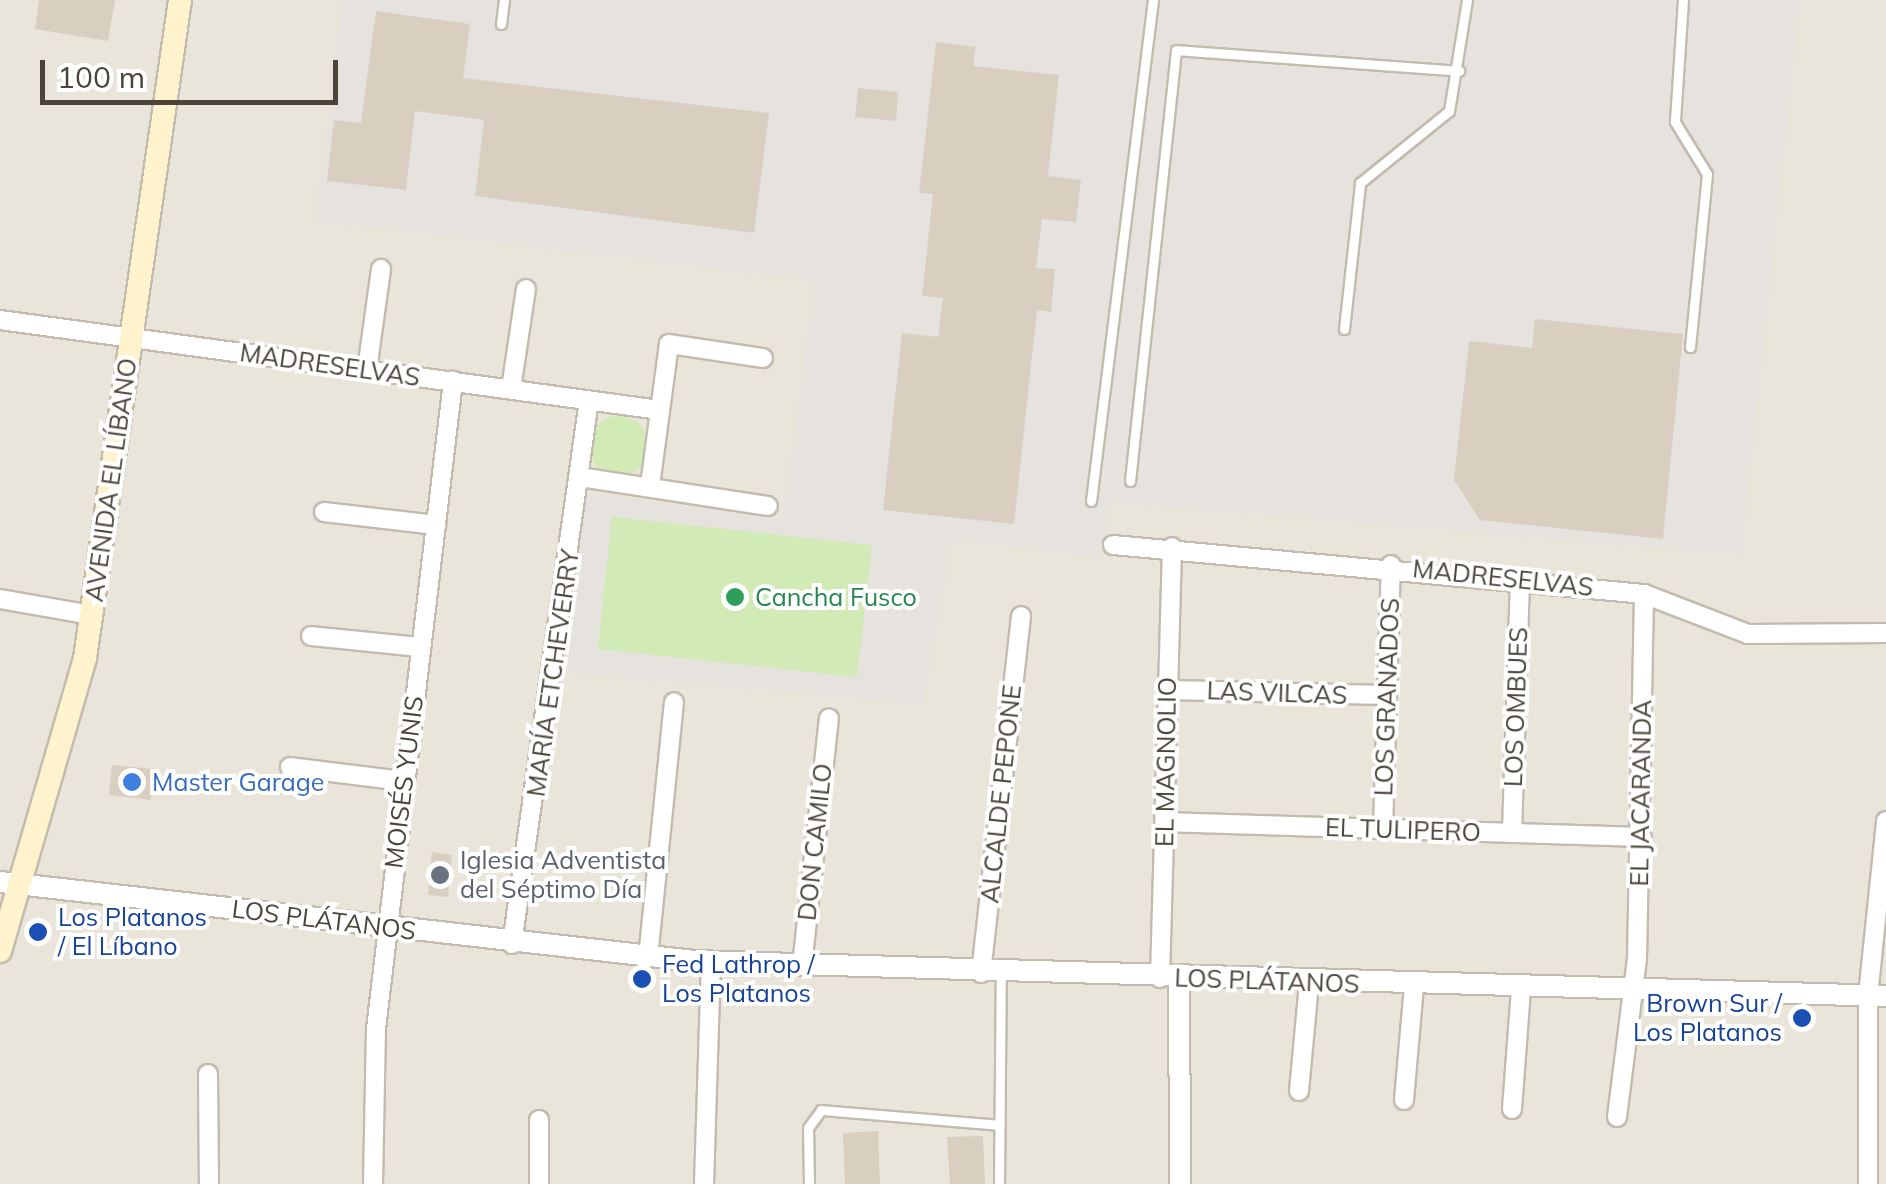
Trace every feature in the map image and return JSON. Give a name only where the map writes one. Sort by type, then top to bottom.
[{"type":"main road","name":"AVENIDA EL LÍBANO","points":[[0,950],[9,884],[92,615],[180,0]]},
{"type":"street","points":[[367,370],[381,269]]},
{"type":"street","points":[[511,389],[526,289]]},
{"type":"street","name":"MADRESELVAS","points":[[0,320],[660,410]]},
{"type":"street","points":[[650,486],[669,344],[763,358]]},
{"type":"street","name":"MOISÉS YUNIS","points":[[373,1184],[387,927],[454,381]]},
{"type":"street","name":"MARÍA ETCHEVERRY","points":[[512,944],[589,400]]},
{"type":"street","points":[[580,477],[768,506]]},
{"type":"street","points":[[324,512],[436,524]]},
{"type":"street","name":"MADRESELVAS","points":[[1113,545],[1390,565],[1644,594],[1738,633],[1886,633]]},
{"type":"street","name":"EL MAGNOLIO","points":[[1170,978],[1164,822],[1172,547]]},
{"type":"street","name":"LOS GRANADOS","points":[[1383,830],[1390,565]]},
{"type":"street","name":"LOS OMBUES","points":[[1512,834],[1520,580]]},
{"type":"street","name":"EL JACARANDA","points":[[1617,1117],[1632,992],[1642,837],[1644,594]]},
{"type":"street","points":[[0,599],[92,615]]},
{"type":"street","name":"ALCALDE PEPONE","points":[[991,973],[1021,616]]},
{"type":"street","points":[[311,636],[420,646]]},
{"type":"street","name":"LAS VILCAS","points":[[1167,690],[1386,696]]},
{"type":"street","points":[[648,958],[674,702]]},
{"type":"street","name":"DON CAMILO","points":[[802,966],[829,718]]},
{"type":"street","points":[[290,768],[403,781]]},
{"type":"street","name":"EL TULIPERO","points":[[1164,822],[1642,837]]},
{"type":"street","points":[[1868,1184],[1886,822]]},
{"type":"street","name":"LOS PLÁTANOS","points":[[9,884],[512,944],[711,962],[1522,990],[1877,996]]},
{"type":"street","points":[[704,1184],[711,962]]},
{"type":"street","points":[[1170,978],[1180,1184]]},
{"type":"street","points":[[1299,1091],[1309,983]]},
{"type":"street","points":[[1404,1100],[1414,986]]},
{"type":"street","points":[[1512,1108],[1522,990]]},
{"type":"street","points":[[208,1074],[209,1184]]},
{"type":"street","points":[[539,1120],[540,1184]]},
{"type":"lane","points":[[501,24],[504,0]]},
{"type":"lane","points":[[1090,501],[1154,0]]},
{"type":"lane","points":[[1344,329],[1360,183],[1368,167],[1450,111],[1460,71],[1468,0]]},
{"type":"lane","points":[[1682,0],[1675,122],[1707,174],[1690,347]]},
{"type":"lane","points":[[1130,481],[1176,50],[1460,71]]},
{"type":"lane","points":[[991,973],[999,1184]]},
{"type":"lane","points":[[809,1184],[808,1128],[820,1110],[998,1125]]},
{"type":"shaded area","points":[[0,0],[1886,0],[1886,1184],[0,1184]]},
{"type":"shaded area","points":[[343,0],[1800,0],[1741,555],[1110,502],[1098,558],[952,540],[923,704],[559,673],[588,493],[783,519],[815,281],[315,221]]},
{"type":"green space","points":[[619,416],[641,424],[649,446],[641,468],[619,476],[597,468],[589,446],[597,424]]},
{"type":"green space","name":"Cancha Fusco","points":[[612,517],[872,545],[857,677],[598,649]]},
{"type":"building","points":[[39,0],[115,0],[108,41],[35,29]]},
{"type":"building","points":[[376,11],[470,24],[463,78],[769,113],[754,233],[475,196],[484,120],[415,111],[406,190],[327,181],[334,120],[361,123]]},
{"type":"building","points":[[936,42],[976,47],[973,66],[1059,75],[1048,176],[1081,180],[1076,222],[1042,219],[1036,268],[1055,269],[1051,312],[1037,310],[1014,524],[883,510],[902,333],[938,337],[943,298],[922,296],[933,194],[919,193]]},
{"type":"building","points":[[858,88],[898,92],[896,121],[855,117]]},
{"type":"building","points":[[1535,319],[1683,334],[1663,539],[1480,520],[1454,480],[1469,341],[1532,348]]},
{"type":"building","name":"Master Garage","points":[[112,765],[154,769],[151,800],[109,795]]},
{"type":"building","name":"Iglesia Adventista del Séptimo Día","points":[[432,852],[452,855],[448,897],[428,895]]},
{"type":"building","points":[[878,1131],[880,1184],[845,1184],[843,1133]]},
{"type":"building","points":[[983,1136],[985,1184],[950,1184],[947,1137]]},
{"type":"place","name":"Cancha Fusco","points":[[735,597]]},
{"type":"place","name":"Master Garage","points":[[132,782]]},
{"type":"place","name":"Iglesia Adventista del Séptimo Día","points":[[440,875]]},
{"type":"place","name":"Los Platanos / El Líbano","points":[[38,932]]},
{"type":"place","name":"Fed Lathrop / Los Platanos","points":[[642,979]]},
{"type":"place","name":"Brown Sur / Los Platanos","points":[[1802,1018]]}]
